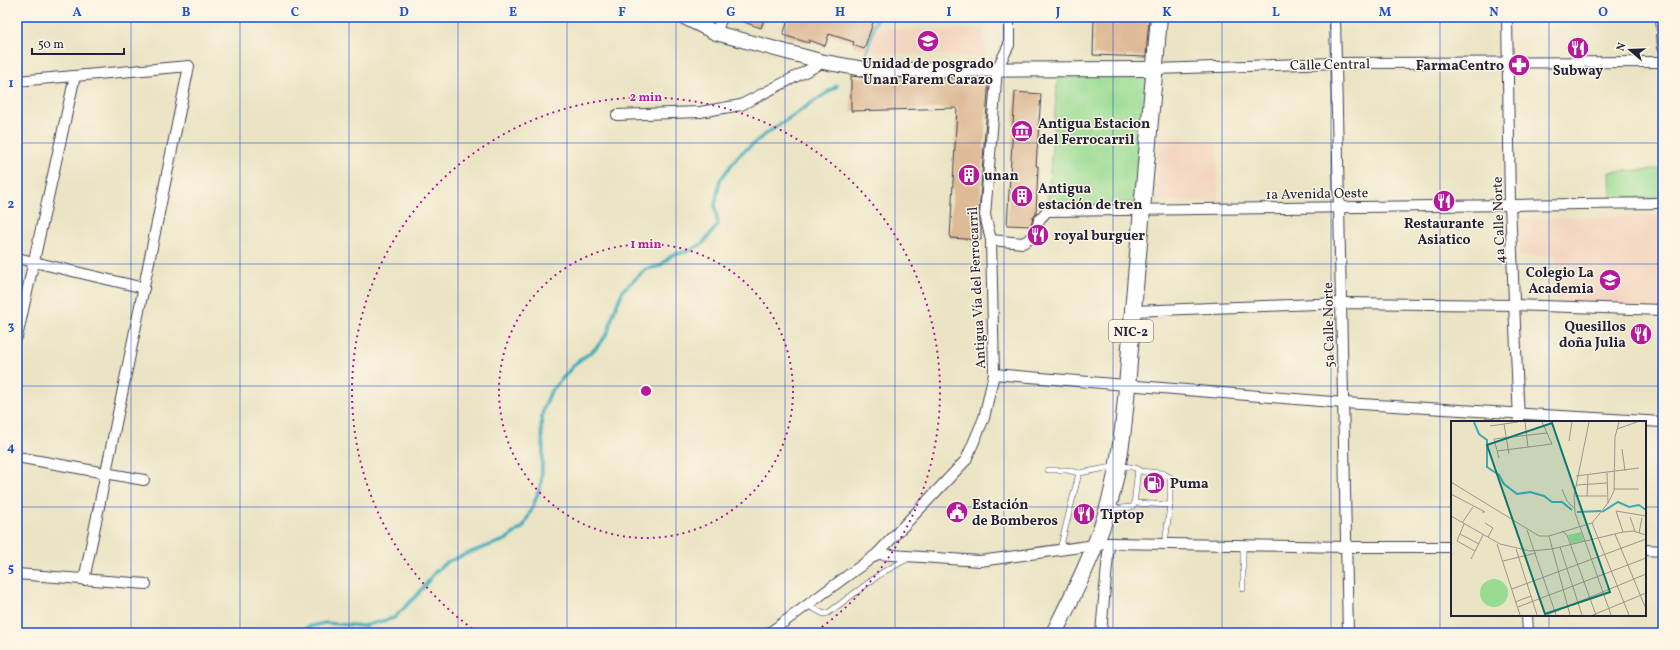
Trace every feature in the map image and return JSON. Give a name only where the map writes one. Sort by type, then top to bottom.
[{"type":"highway","name":"NIC-2","points":[[1054,633],[1102,543],[1107,510],[1117,466],[1128,385],[1159,17]]},
{"type":"main road","name":"Calle Central","points":[[684,17],[716,33],[824,62],[868,70],[1155,69]]},
{"type":"street","points":[[716,33],[722,17]]},
{"type":"street","name":"Antigua Vía del Ferrocarril","points":[[769,633],[806,604],[843,580],[877,554],[966,460],[984,418],[994,374],[991,240],[985,215],[997,69],[1010,44],[1009,17]]},
{"type":"street","name":"5a Calle Norte","points":[[1335,17],[1348,633]]},
{"type":"street","name":"4a Calle Norte","points":[[1506,17],[1510,204],[1519,417]]},
{"type":"street","points":[[1661,17],[1663,47]]},
{"type":"street","points":[[617,115],[700,112],[741,105],[824,62]]},
{"type":"street","name":"Calle Central","points":[[1155,69],[1336,63],[1663,62]]},
{"type":"street","points":[[17,81],[189,66],[84,580]]},
{"type":"street","points":[[17,337],[75,76]]},
{"type":"street","name":"1a Avenida Oeste","points":[[991,240],[1023,243],[1036,235],[1039,220],[1047,211],[1339,206],[1663,203]]},
{"type":"street","points":[[17,258],[144,288]]},
{"type":"street","points":[[1133,312],[1342,303],[1515,305],[1663,310]]},
{"type":"street","points":[[994,374],[1519,417],[1634,421]]},
{"type":"street","points":[[1646,421],[1663,422]]},
{"type":"street","points":[[17,457],[144,480]]},
{"type":"street","points":[[877,554],[980,561],[1102,543],[1451,547]]},
{"type":"street","points":[[1102,543],[1102,633]]},
{"type":"street","points":[[1646,550],[1663,551]]},
{"type":"street","points":[[17,574],[146,584]]},
{"type":"street","points":[[1527,616],[1528,633]]},
{"type":"lane","points":[[1048,470],[1067,470],[1079,473],[1097,471],[1117,466],[1136,468],[1138,471],[1162,472],[1170,477],[1170,506],[1165,543]]},
{"type":"lane","points":[[1107,510],[1132,507],[1135,503],[1138,471]]},
{"type":"lane","points":[[1060,549],[1079,473]]},
{"type":"lane","points":[[1135,503],[1170,506]]},
{"type":"lane","points":[[1244,545],[1244,589]]},
{"type":"lane","points":[[806,604],[824,614],[828,613],[883,572],[912,556]]},
{"type":"shaded area","name":"Unidad de posgrado Unan Farem Carazo","points":[[874,29],[984,30],[985,57],[872,52]]},
{"type":"shaded area","points":[[1162,134],[1217,143],[1218,201],[1156,200]]},
{"type":"shaded area","name":"Colegio La Academia","points":[[1663,215],[1663,308],[1557,303],[1556,255],[1519,256],[1520,219]]},
{"type":"green space","points":[[1058,74],[1149,75],[1135,203],[1047,206]]},
{"type":"green space","points":[[1661,169],[1662,197],[1611,200],[1610,172]]},
{"type":"building","points":[[735,17],[765,17],[761,28],[735,19]]},
{"type":"building","points":[[789,17],[875,17],[864,49],[853,45],[854,42],[829,34],[825,46],[809,40],[809,43],[783,35]]},
{"type":"building","points":[[1094,17],[1149,17],[1146,57],[1093,55]]},
{"type":"building","name":"unan","points":[[851,76],[869,78],[989,78],[979,214],[981,240],[950,238],[957,108],[851,111]]},
{"type":"building","points":[[1015,92],[1041,94],[1036,166],[1038,166],[1036,214],[1033,218],[1031,226],[1007,225]]},
{"type":"waterway","points":[[866,54],[877,17]]},
{"type":"waterway","points":[[294,633],[308,627],[325,623],[363,626],[394,618],[418,594],[436,571],[447,562],[505,540],[523,527],[532,509],[541,484],[543,449],[541,427],[543,410],[551,391],[576,363],[595,349],[602,341],[608,332],[623,290],[646,269],[660,266],[672,255],[689,251],[702,244],[718,225],[715,205],[720,180],[739,155],[767,133],[837,86]]},
{"type":"place","name":"Unidad de posgrado Unan Farem Carazo","points":[[928,41]]},
{"type":"place","name":"Subway","points":[[1578,48]]},
{"type":"place","name":"FarmaCentro","points":[[1519,65]]},
{"type":"place","name":"Antigua Estacion del Ferrocarril","points":[[1022,131]]},
{"type":"place","name":"unan","points":[[969,175]]},
{"type":"place","name":"Antigua estación de tren","points":[[1022,196]]},
{"type":"place","name":"Restaurante Asiatico","points":[[1444,201]]},
{"type":"place","name":"royal burguer","points":[[1038,235]]},
{"type":"place","name":"Colegio La Academia","points":[[1610,280]]},
{"type":"place","name":"Quesillos doña Julia","points":[[1641,334]]},
{"type":"place","name":"Puma","points":[[1154,483]]},
{"type":"place","name":"Estación de Bomberos","points":[[957,512]]},
{"type":"place","name":"Tiptop","points":[[1084,514]]}]
